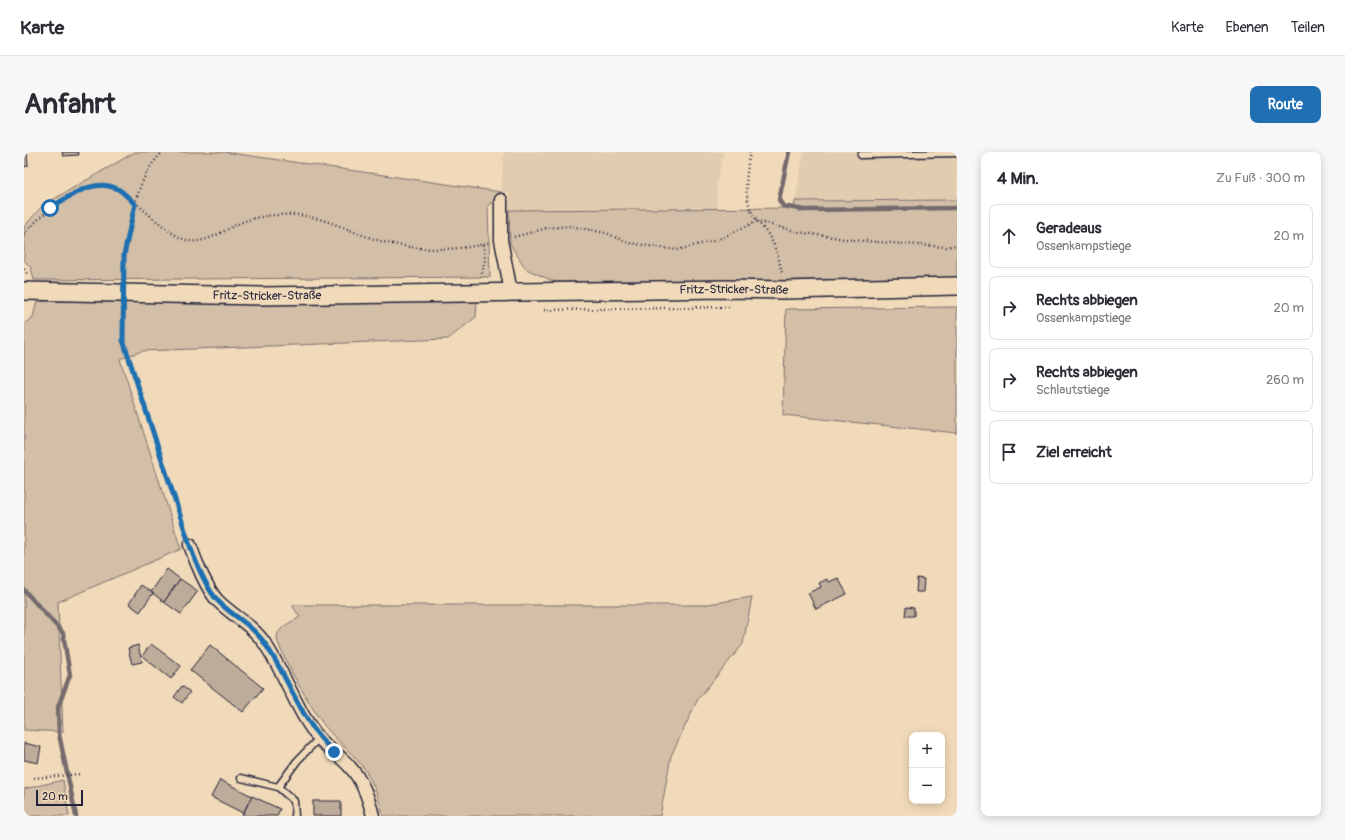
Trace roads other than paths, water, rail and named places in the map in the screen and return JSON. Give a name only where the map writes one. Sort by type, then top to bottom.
[{"type":"main road","name":"Fritz-Stricker-Straße","points":[[24,291],[261,296],[784,290],[957,286]]},
{"type":"street","points":[[501,200],[501,240],[511,292]]},
{"type":"street","points":[[190,545],[196,563],[218,601],[251,626],[264,642],[285,678],[308,723],[319,738],[351,767],[364,789],[373,816]]},
{"type":"lane","points":[[860,155],[957,154]]},
{"type":"lane","points":[[278,787],[297,762],[319,738]]},
{"type":"lane","points":[[241,778],[278,787],[294,801],[295,816]]},
{"type":"waterway","points":[[789,152],[779,200],[783,206],[804,210],[957,208]]},
{"type":"waterway","points":[[24,590],[63,633],[70,675],[58,707],[59,734],[76,816]]}]
